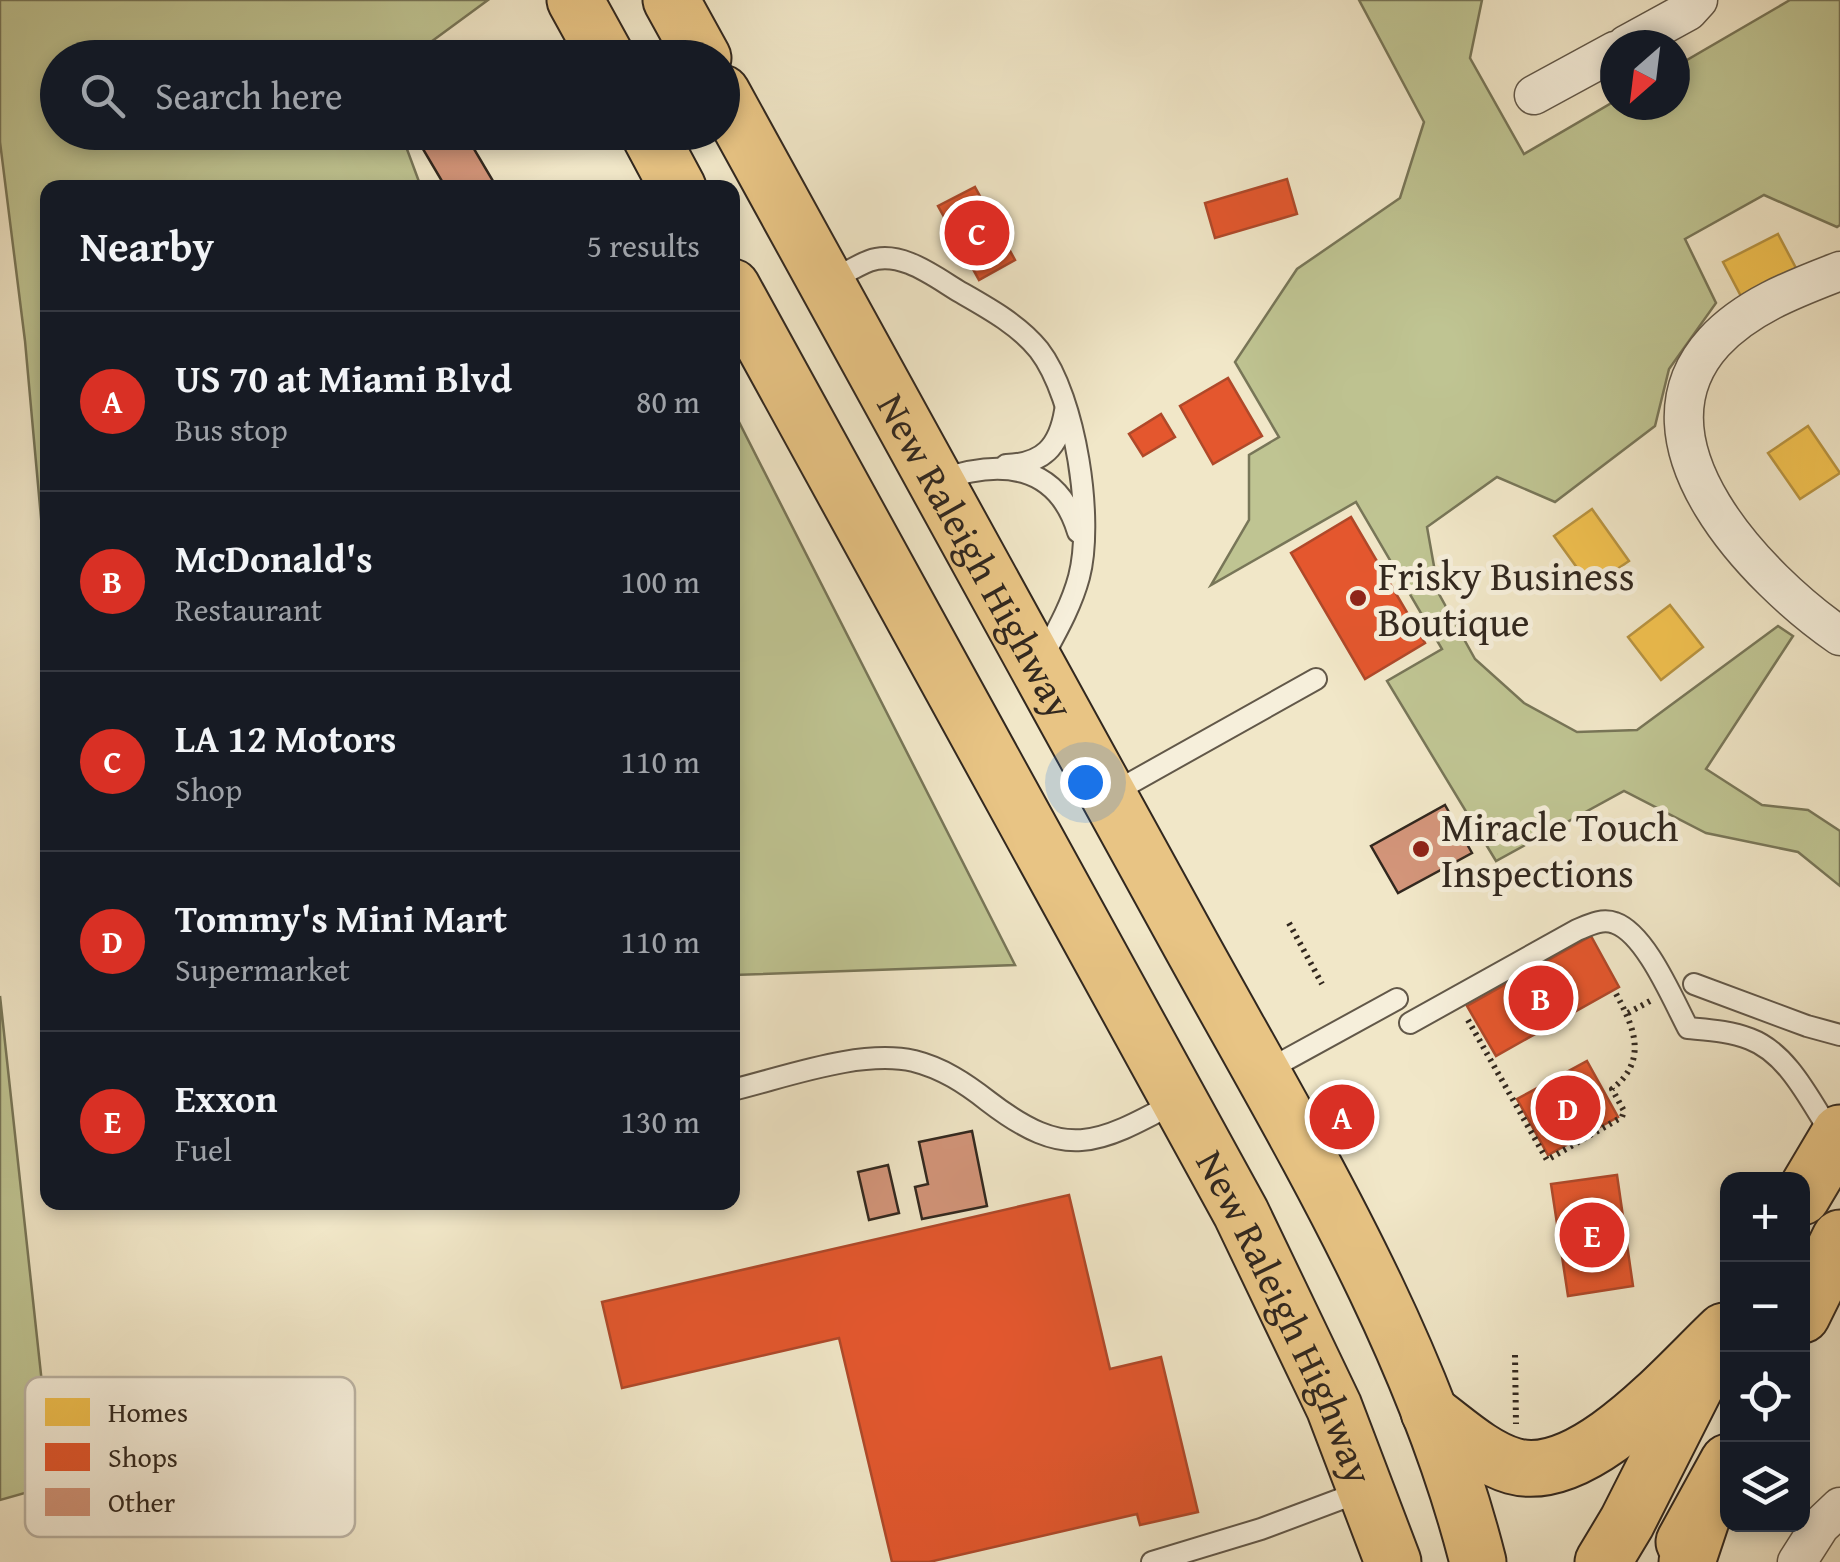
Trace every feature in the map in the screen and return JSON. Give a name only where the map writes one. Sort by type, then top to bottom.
[{"type":"main road","points":[[575,0],[597,40]]},
{"type":"main road","points":[[672,0],[693,40]]},
{"type":"main road","name":"New Raleigh Highway","points":[[740,126],[1263,1073],[1370,1280],[1430,1412],[1478,1562]]},
{"type":"main road","points":[[658,150],[674,180]]},
{"type":"main road","points":[[743,305],[827,283]]},
{"type":"main road","name":"New Raleigh Highway","points":[[743,305],[1184,1106],[1312,1355],[1393,1562]]},
{"type":"main road","points":[[1184,1106],[1263,1073]]},
{"type":"main road","points":[[1810,1184],[1838,1137]]},
{"type":"main road","points":[[1810,1299],[1840,1238]]},
{"type":"main road","points":[[1430,1412],[1512,1466],[1532,1469],[1569,1462],[1616,1432],[1720,1334]]},
{"type":"main road","points":[[1603,1562],[1720,1340]]},
{"type":"main road","points":[[1673,1562],[1717,1482]]},
{"type":"main road","points":[[1687,1562],[1717,1482]]},
{"type":"street","points":[[1653,30],[1688,11],[1698,0]]},
{"type":"street","points":[[1534,95],[1600,59]]},
{"type":"street","points":[[1840,271],[1740,318],[1713,343],[1694,372],[1685,438],[1698,483],[1729,530],[1771,579],[1840,636]]},
{"type":"street","points":[[1797,1562],[1820,1526],[1840,1506]]},
{"type":"lane","points":[[827,283],[870,260],[884,258],[917,267],[1024,334],[1050,368],[1066,407],[1084,499],[1086,541],[1064,617],[1038,666]]},
{"type":"lane","points":[[934,482],[969,470],[1038,460],[1052,449],[1062,429],[1066,407]]},
{"type":"lane","points":[[999,466],[1028,474],[1052,488],[1072,513],[1081,542],[1078,579]]},
{"type":"lane","points":[[1109,794],[1316,679]]},
{"type":"lane","points":[[1410,1023],[1576,930],[1604,920],[1618,923],[1640,943],[1688,1028],[1731,1033],[1766,1047],[1796,1079],[1838,1137]]},
{"type":"lane","points":[[1694,984],[1840,1035]]},
{"type":"lane","points":[[1263,1073],[1397,999]]},
{"type":"lane","points":[[740,1088],[868,1058],[911,1060],[945,1071],[1033,1131],[1062,1140],[1091,1142],[1184,1106]]},
{"type":"lane","points":[[1152,1562],[1276,1524],[1367,1489]]},
{"type":"path","points":[[1289,923],[1322,984]]},
{"type":"path","points":[[1456,998],[1547,1160],[1622,1117],[1624,1112],[1612,1088],[1632,1065],[1636,1043],[1628,1013],[1614,990]]},
{"type":"path","points":[[1515,1355],[1516,1435]]},
{"type":"green space","points":[[0,0],[488,0],[434,40],[40,40],[40,150],[407,150],[418,180],[40,180],[40,507],[25,341],[0,142]]},
{"type":"green space","points":[[1359,0],[1482,0],[1470,58],[1524,154],[1600,110],[1600,120],[1690,120],[1690,58],[1790,0],[1840,0],[1840,225],[1764,195],[1685,239],[1716,303],[1669,369],[1655,426],[1555,502],[1497,477],[1427,527],[1439,594],[1475,659],[1524,703],[1577,732],[1637,730],[1778,626],[1793,636],[1706,769],[1762,805],[1808,810],[1840,831],[1840,886],[1798,852],[1706,833],[1624,791],[1496,861],[1387,681],[1442,649],[1356,502],[1211,585],[1249,520],[1249,455],[1279,437],[1235,362],[1297,269],[1400,198],[1424,122]]},
{"type":"green space","points":[[740,424],[1015,965],[740,975]]},
{"type":"green space","points":[[0,996],[41,1377],[25,1377],[25,1493],[0,1500]]},
{"type":"building: Homes","points":[[1778,234],[1797,270],[1742,298],[1723,262]]},
{"type":"building: Homes","points":[[1808,426],[1840,473],[1800,499],[1768,453]]},
{"type":"building: Homes","points":[[1592,509],[1629,561],[1591,587],[1554,536]]},
{"type":"building: Homes","points":[[1670,605],[1703,647],[1661,680],[1628,637]]},
{"type":"building: Shops","points":[[1287,179],[1297,214],[1215,238],[1205,203]]},
{"type":"building: Shops","points":[[975,187],[1015,260],[979,280],[938,206]]},
{"type":"building: Shops","points":[[1228,378],[1262,436],[1213,464],[1180,406]]},
{"type":"building: Shops","points":[[1161,414],[1175,437],[1143,456],[1129,434]]},
{"type":"building: Shops","name":"Frisky Business Boutique","points":[[1351,517],[1425,643],[1365,679],[1291,553]]},
{"type":"building: Shops","points":[[1591,936],[1619,987],[1496,1056],[1467,1006]]},
{"type":"building: Shops","points":[[1587,1061],[1618,1117],[1548,1155],[1517,1099]]},
{"type":"building: Shops","points":[[1617,1175],[1633,1286],[1568,1296],[1551,1184]]},
{"type":"building: Shops","points":[[1069,1195],[1110,1369],[1161,1357],[1198,1512],[1140,1525],[1137,1514],[929,1562],[892,1562],[839,1338],[622,1388],[602,1302]]},
{"type":"building: Other","points":[[424,150],[475,150],[492,180],[441,180]]},
{"type":"building: Other","name":"Miracle Touch Inspections","points":[[1445,805],[1472,853],[1398,893],[1371,846]]},
{"type":"building: Other","points":[[972,1131],[987,1206],[922,1219],[915,1187],[928,1184],[919,1142]]},
{"type":"building: Other","points":[[888,1165],[899,1213],[869,1220],[858,1172]]},
{"type":"place","name":"LA 12 Motors","points":[[977,233]]},
{"type":"place","name":"Frisky Business Boutique","points":[[1358,598]]},
{"type":"place","name":"Miracle Touch Inspections","points":[[1421,849]]},
{"type":"place","name":"McDonald's","points":[[1541,998]]},
{"type":"place","name":"Tommy's Mini Mart","points":[[1568,1108]]},
{"type":"place","name":"US 70 at Miami Blvd","points":[[1342,1117]]},
{"type":"place","name":"Exxon","points":[[1592,1235]]}]
